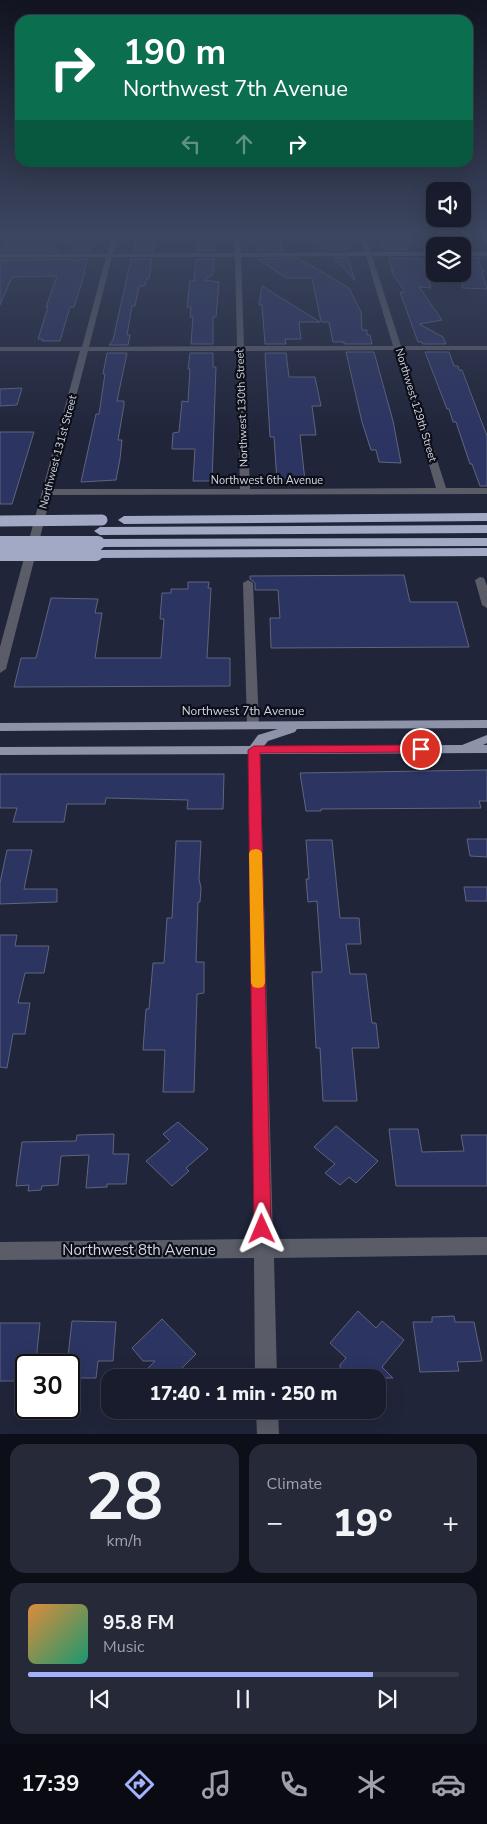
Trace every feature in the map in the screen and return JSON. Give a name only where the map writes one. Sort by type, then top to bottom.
[{"type":"highway","points":[[0,543],[487,517]]},
{"type":"highway","points":[[0,521],[99,537],[487,542]]},
{"type":"highway","points":[[0,554],[99,537],[487,529]]},
{"type":"highway","points":[[0,531],[99,537],[487,552]]},
{"type":"main road","points":[[254,750],[264,738],[274,733],[315,724]]},
{"type":"main road","name":"Northwest 7th Avenue","points":[[0,727],[487,724]]},
{"type":"main road","points":[[461,749],[487,739]]},
{"type":"main road","points":[[0,751],[487,749]]},
{"type":"street","name":"Northwest 131st Street","points":[[0,669],[97,301]]},
{"type":"street","name":"Northwest 130th Street","points":[[238,301],[245,492]]},
{"type":"street","name":"Northwest 129th Street","points":[[384,301],[442,491]]},
{"type":"street","points":[[0,349],[487,348]]},
{"type":"street","name":"Northwest 6th Avenue","points":[[46,492],[487,491]]},
{"type":"street","points":[[480,580],[487,605]]},
{"type":"street","points":[[248,583],[253,725]]},
{"type":"street","points":[[254,750],[266,1369]]},
{"type":"street","name":"Northwest 8th Avenue","points":[[0,1251],[487,1246]]},
{"type":"street","points":[[267,1419],[268,1434]]},
{"type":"building","points":[[48,301],[76,301],[74,307],[70,307],[60,341],[42,341],[42,339],[38,339],[48,307],[46,307]]},
{"type":"building","points":[[122,301],[136,301],[135,306],[132,306],[127,335],[130,335],[128,345],[109,345],[113,340]]},
{"type":"building","points":[[188,301],[217,301],[216,317],[213,317],[213,344],[191,344],[193,317],[190,317],[191,307],[187,307]]},
{"type":"building","points":[[260,301],[286,301],[320,322],[299,322],[301,339],[285,339],[286,344],[265,344],[262,305],[259,305]]},
{"type":"building","points":[[317,301],[355,301],[361,312],[362,330],[367,330],[367,335],[370,335],[372,344],[333,342],[329,322],[321,322]]},
{"type":"building","points":[[403,301],[429,301],[442,320],[419,324],[443,337],[446,344],[423,344],[418,342]]},
{"type":"building","points":[[346,352],[374,352],[393,421],[401,463],[379,462],[376,450],[371,450],[362,422]]},
{"type":"building","points":[[425,352],[449,352],[454,366],[458,366],[459,370],[462,370],[487,436],[487,486],[480,486],[472,464],[470,464],[456,422],[453,422],[449,409],[447,409]]},
{"type":"building","points":[[107,353],[127,353],[117,401],[124,401],[124,405],[118,440],[122,440],[116,480],[81,482],[96,414],[99,414]]},
{"type":"building","points":[[190,353],[213,353],[213,367],[216,367],[212,481],[193,481],[195,449],[172,449],[173,433],[179,432],[182,401],[188,402]]},
{"type":"building","points":[[265,353],[286,353],[289,377],[315,377],[321,406],[312,406],[316,435],[300,435],[305,481],[277,481],[274,437],[270,437]]},
{"type":"building","points":[[22,388],[17,405],[0,406],[0,389]]},
{"type":"building","points":[[0,432],[34,432],[12,504],[0,504]]},
{"type":"building","points":[[404,575],[410,602],[457,602],[469,647],[271,648],[270,618],[280,618],[278,590],[255,590],[255,583],[250,579],[250,576]]},
{"type":"building","points":[[188,582],[209,582],[208,588],[211,588],[207,658],[230,658],[230,686],[14,687],[21,658],[36,658],[51,598],[98,599],[95,613],[102,613],[95,658],[161,658],[164,619],[160,619],[162,593],[171,593],[171,589],[188,589]]},
{"type":"building","points":[[487,770],[487,801],[479,801],[481,808],[321,809],[321,811],[306,811],[300,773]]},
{"type":"building","points":[[0,774],[224,774],[223,809],[187,809],[188,800],[106,798],[105,804],[67,804],[64,822],[13,822],[17,808],[0,808]]},
{"type":"building","points":[[467,839],[487,839],[487,857],[470,856]]},
{"type":"building","points":[[306,840],[332,840],[340,918],[359,918],[361,944],[346,944],[350,974],[366,974],[372,1023],[376,1023],[379,1048],[352,1048],[357,1101],[323,1101],[320,1048],[316,1048],[312,972],[322,972],[317,901],[308,902],[306,879],[309,879]]},
{"type":"building","points":[[176,841],[201,841],[199,879],[201,888],[200,902],[198,902],[196,962],[204,962],[204,993],[197,994],[194,1092],[163,1092],[165,1050],[143,1050],[146,1009],[149,1009],[153,963],[164,963],[167,918],[172,918]]},
{"type":"building","points":[[7,850],[32,850],[24,889],[57,889],[57,902],[0,904],[0,883]]},
{"type":"building","points":[[464,887],[487,887],[487,901],[466,901]]},
{"type":"building","points":[[0,935],[17,935],[15,946],[49,946],[44,973],[25,973],[18,1003],[30,1003],[25,1034],[13,1034],[7,1068],[0,1067]]},
{"type":"building","points":[[178,1122],[208,1149],[186,1168],[189,1171],[172,1186],[146,1161],[170,1141],[163,1134]]},
{"type":"building","points":[[336,1126],[378,1161],[356,1183],[349,1177],[340,1185],[325,1173],[335,1164],[314,1147]]},
{"type":"building","points":[[389,1129],[418,1129],[422,1152],[464,1151],[461,1135],[487,1135],[487,1186],[396,1186]]},
{"type":"building","points":[[114,1134],[113,1154],[129,1154],[126,1184],[107,1184],[107,1187],[86,1188],[89,1155],[61,1156],[58,1185],[42,1186],[41,1190],[28,1191],[29,1185],[16,1186],[22,1142],[76,1141],[77,1135]]},
{"type":"building","points":[[358,1311],[376,1328],[382,1321],[404,1340],[382,1367],[384,1369],[340,1369],[340,1365],[346,1358],[330,1343]]},
{"type":"building","points":[[454,1316],[455,1322],[474,1322],[482,1361],[457,1362],[459,1371],[420,1372],[413,1322],[432,1322],[432,1317]]},
{"type":"building","points":[[162,1319],[196,1354],[181,1369],[147,1369],[155,1361],[143,1361],[132,1348]]},
{"type":"building","points":[[72,1321],[116,1322],[113,1361],[98,1361],[96,1378],[80,1378],[80,1354],[68,1354]]},
{"type":"building","points":[[0,1323],[40,1323],[37,1354],[15,1354],[15,1381],[0,1381]]},
{"type":"building","points":[[386,1371],[393,1378],[386,1378]]},
{"type":"slow traffic","points":[[256,853],[258,983]]},
{"type":"route","points":[[262,1229],[254,750],[421,749]]}]
